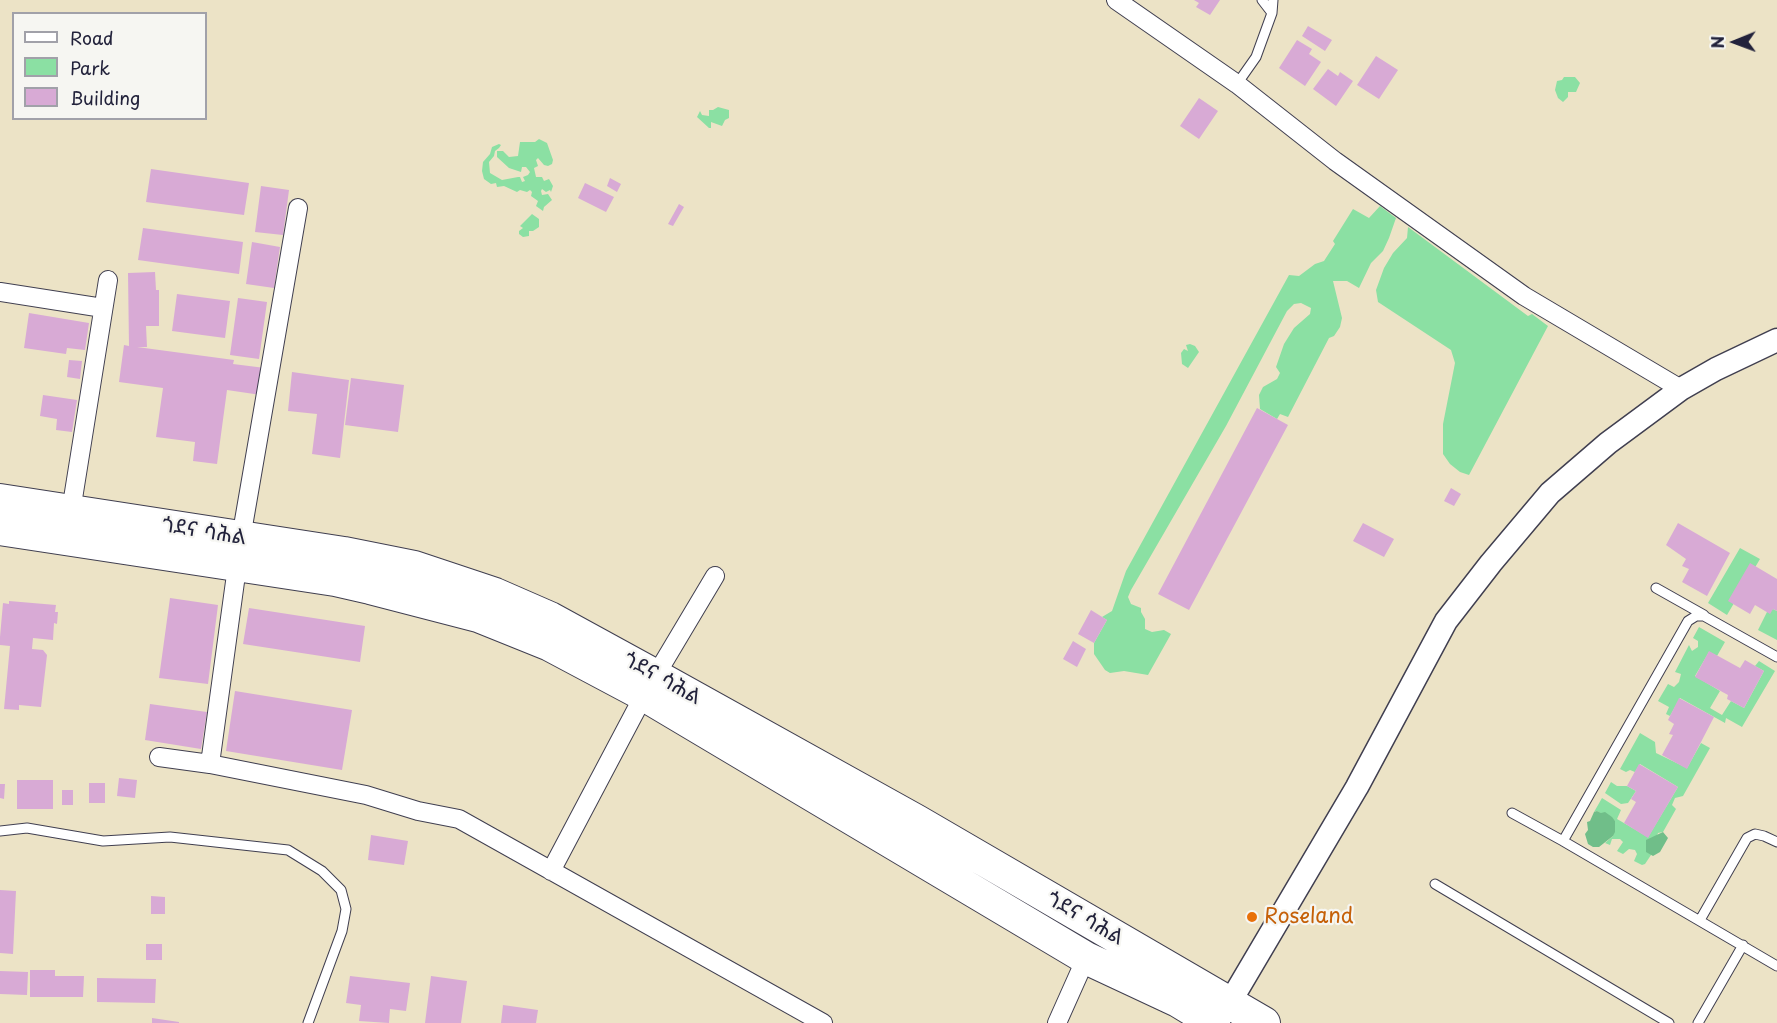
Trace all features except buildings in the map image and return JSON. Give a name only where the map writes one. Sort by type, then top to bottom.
[{"type":"highway","name":"ጎደና ሳሕል","points":[[0,500],[71,510],[239,552]]},
{"type":"highway","name":"ጎደና ሳሕል","points":[[0,529],[239,552],[393,563],[414,567],[495,594],[550,618],[650,685],[934,867],[1086,958],[1178,1001],[1220,1016],[1264,1023]]},
{"type":"highway","name":"ጎደና ሳሕል","points":[[650,685],[947,839],[1220,1016]]},
{"type":"highway","points":[[934,867],[947,839]]},
{"type":"street","points":[[1116,0],[1237,84],[1335,161],[1524,296],[1681,389]]},
{"type":"street","points":[[210,764],[239,552],[298,208]]},
{"type":"street","points":[[71,510],[108,280]]},
{"type":"street","points":[[0,292],[103,308]]},
{"type":"street","points":[[1220,1016],[1357,787],[1446,621],[1491,563],[1550,493],[1608,442],[1681,389],[1716,369],[1777,340]]},
{"type":"street","points":[[551,871],[650,685],[715,576]]},
{"type":"street","points":[[159,757],[210,764],[366,795],[418,811],[459,819],[823,1023]]},
{"type":"street","points":[[1057,1023],[1086,958]]},
{"type":"lane","points":[[1262,0],[1272,13]]},
{"type":"lane","points":[[1237,84],[1256,57],[1272,13],[1273,0]]},
{"type":"lane","points":[[1656,588],[1777,657]]},
{"type":"lane","points":[[1563,841],[1688,621],[1690,613],[1688,606]]},
{"type":"lane","points":[[1688,621],[1695,616],[1704,616]]},
{"type":"lane","points":[[1512,813],[1777,966]]},
{"type":"lane","points":[[0,831],[27,828],[103,841],[170,837],[288,850],[322,871],[341,890],[346,909],[342,930],[308,1023]]},
{"type":"lane","points":[[1700,920],[1747,838],[1755,834],[1777,842]]},
{"type":"lane","points":[[1435,884],[1669,1023]]},
{"type":"lane","points":[[1698,1023],[1743,945]]},
{"type":"green space","points":[[1564,77],[1575,77],[1580,83],[1576,92],[1568,92],[1568,97],[1563,102],[1558,98],[1555,90],[1557,81]]},
{"type":"green space","points":[[718,107],[729,110],[729,118],[722,126],[711,122],[711,128],[709,128],[697,117],[700,111],[702,115],[709,116],[709,110]]},
{"type":"green space","points":[[539,139],[547,143],[553,160],[548,166],[538,158],[536,160],[538,166],[534,168],[536,177],[542,177],[544,181],[549,179],[553,186],[551,192],[542,189],[541,191],[542,195],[548,194],[552,200],[543,211],[536,206],[538,201],[531,196],[530,190],[517,192],[504,186],[497,187],[496,183],[491,184],[484,179],[482,171],[483,162],[490,154],[492,147],[499,144],[501,145],[489,162],[490,173],[502,180],[520,177],[522,182],[525,181],[523,177],[530,172],[526,167],[522,167],[521,172],[509,168],[497,157],[497,151],[503,151],[509,157],[518,156],[520,142],[535,142]]},
{"type":"green space","points":[[1380,206],[1396,218],[1389,238],[1383,251],[1371,263],[1359,288],[1347,281],[1333,281],[1342,318],[1340,327],[1334,336],[1329,338],[1288,417],[1280,414],[1277,419],[1260,409],[1259,395],[1263,387],[1277,379],[1280,373],[1276,367],[1284,344],[1294,328],[1310,314],[1311,308],[1301,303],[1294,304],[1287,311],[1226,426],[1131,590],[1128,597],[1131,604],[1141,608],[1145,619],[1145,629],[1152,632],[1164,630],[1171,634],[1148,675],[1124,671],[1110,673],[1105,670],[1094,654],[1094,643],[1107,620],[1102,617],[1112,611],[1126,571],[1289,275],[1299,276],[1315,264],[1324,261],[1335,244],[1333,241],[1353,209],[1369,218]]},
{"type":"green space","points":[[532,214],[539,219],[539,227],[529,231],[529,236],[523,237],[519,234],[523,228],[520,226]]},
{"type":"green space","points":[[1408,227],[1528,316],[1532,314],[1548,326],[1469,475],[1460,472],[1450,464],[1443,454],[1443,424],[1455,363],[1451,350],[1378,302],[1376,290],[1384,268],[1393,253],[1407,238]]},
{"type":"green space","points":[[1186,345],[1195,346],[1199,352],[1188,368],[1182,364],[1181,353],[1184,349],[1188,351]]},
{"type":"green space","points":[[1740,548],[1760,559],[1727,615],[1708,603]]},
{"type":"green space","points":[[1773,609],[1777,611],[1777,640],[1758,630],[1767,612]]},
{"type":"green space","points":[[1699,627],[1725,642],[1717,656],[1709,652],[1695,676],[1720,691],[1710,708],[1722,715],[1731,701],[1744,708],[1764,671],[1755,666],[1759,661],[1775,671],[1742,727],[1726,718],[1725,723],[1680,698],[1670,716],[1666,714],[1669,707],[1658,701],[1668,684],[1674,687],[1679,682],[1681,674],[1675,672],[1689,645],[1692,651],[1698,647],[1698,641],[1693,638]]},
{"type":"green space","points":[[1640,733],[1655,742],[1656,753],[1687,768],[1701,743],[1710,748],[1683,796],[1675,798],[1672,805],[1676,809],[1663,832],[1658,833],[1651,855],[1642,865],[1634,861],[1637,854],[1635,850],[1629,849],[1623,854],[1617,851],[1623,842],[1620,839],[1612,839],[1610,845],[1605,843],[1613,836],[1615,821],[1597,811],[1594,812],[1602,798],[1621,810],[1617,819],[1648,837],[1678,787],[1640,764],[1635,772],[1620,769]]},
{"type":"green space","points":[[1611,782],[1636,791],[1628,803],[1621,804],[1605,793]]},
{"type":"green space","points":[[1597,811],[1605,812],[1612,817],[1615,821],[1615,832],[1599,847],[1593,847],[1588,844],[1585,834],[1588,830],[1587,822]]},
{"type":"green space","points":[[1663,832],[1668,838],[1660,852],[1653,856],[1646,852],[1646,840]]},
{"type":"place","name":"Roseland","points":[[1252,917]]}]
